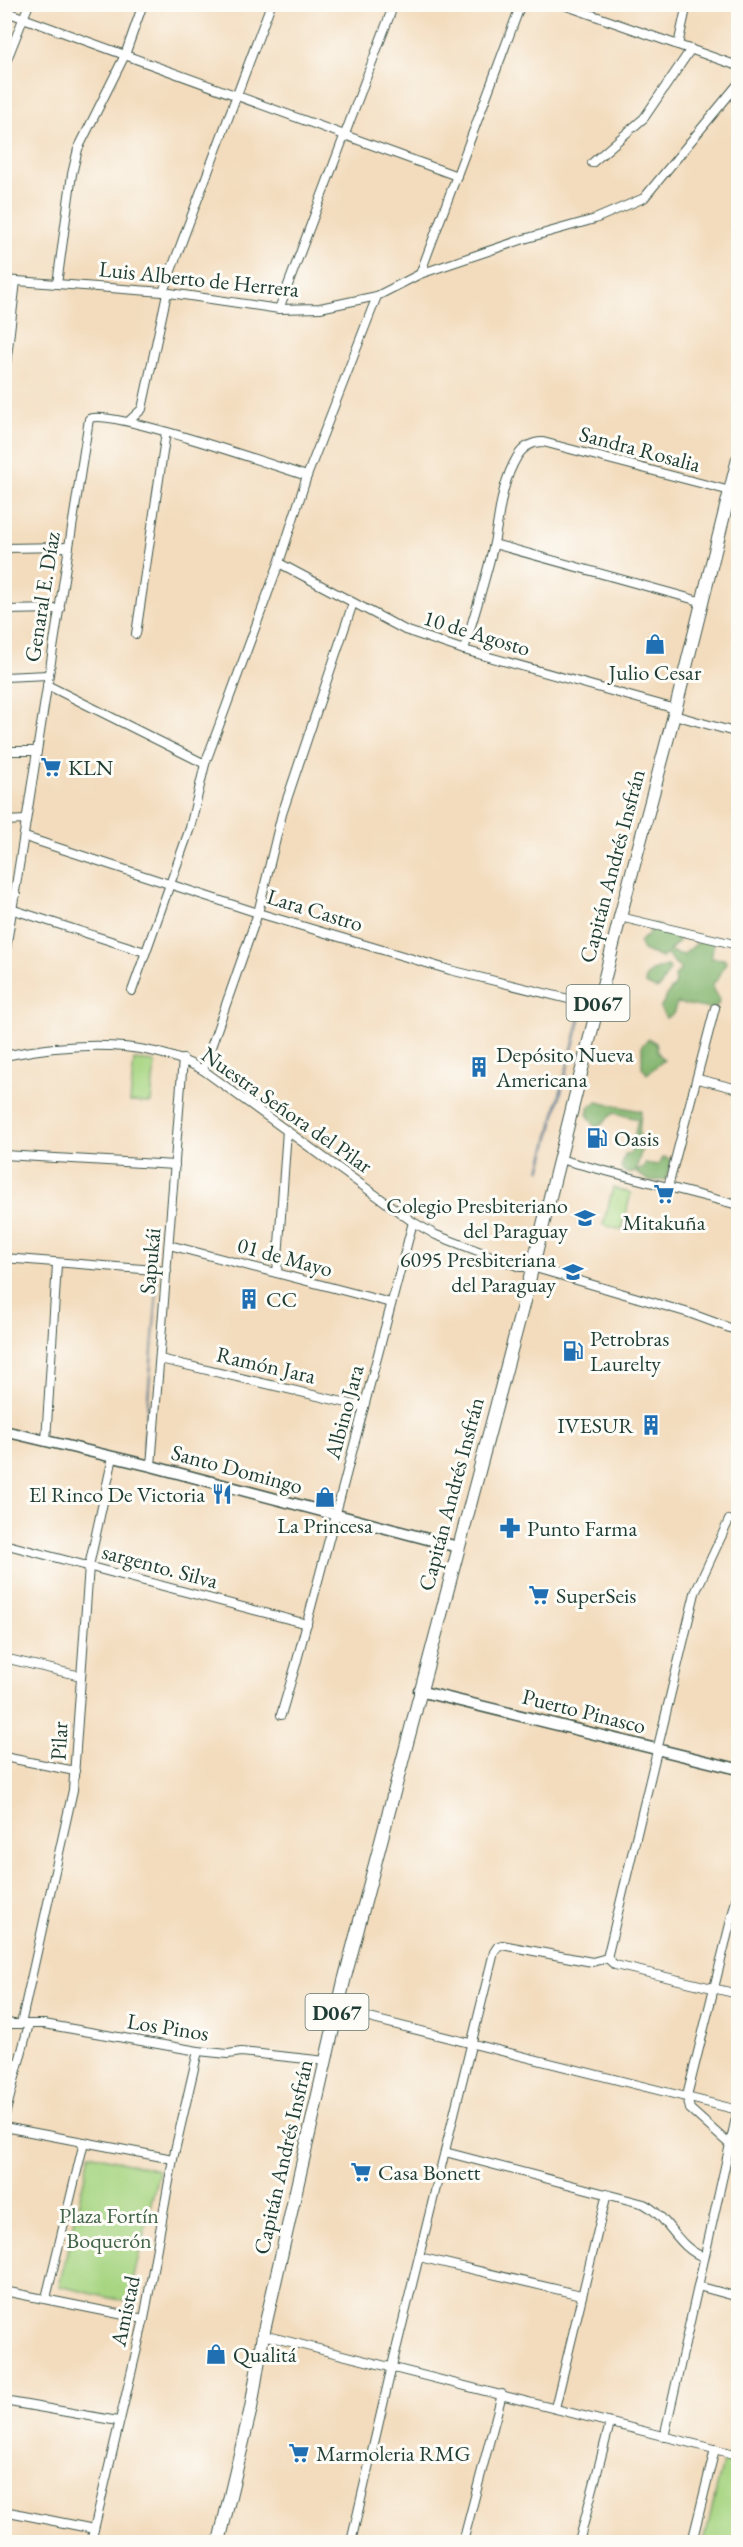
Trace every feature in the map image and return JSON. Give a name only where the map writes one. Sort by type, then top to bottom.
[{"type":"main road","name":"Capitán Andrés Insfrán","points":[[219,2542],[251,2408],[263,2335],[338,2010],[419,1691],[532,1267],[620,916],[703,602],[735,492],[738,459]]},
{"type":"street","points":[[4,67],[29,4]]},
{"type":"street","points":[[57,284],[72,174],[78,149],[124,55],[144,4]]},
{"type":"street","points":[[129,421],[142,409],[165,292],[271,4]]},
{"type":"street","points":[[279,309],[394,4]]},
{"type":"street","points":[[420,274],[520,4]]},
{"type":"street","points":[[561,4],[738,66]]},
{"type":"street","points":[[678,45],[687,4]]},
{"type":"street","points":[[4,11],[457,177]]},
{"type":"street","points":[[592,163],[644,118],[691,50]]},
{"type":"street","name":"Luis Alberto de Herrera","points":[[4,280],[165,292],[279,309],[320,308],[378,296],[420,274],[524,239],[595,219],[644,198],[738,84]]},
{"type":"street","points":[[4,382],[16,280]]},
{"type":"street","points":[[132,991],[190,828],[205,764],[279,563],[308,476],[378,296]]},
{"type":"street","name":"Genaral E. Díaz","points":[[4,962],[14,910],[88,422],[91,416],[129,421]]},
{"type":"street","points":[[129,421],[308,476]]},
{"type":"street","points":[[136,634],[166,432]]},
{"type":"street","name":"Sandra Rosalia","points":[[494,544],[507,478],[523,449],[531,444],[543,442],[735,492]]},
{"type":"street","points":[[464,650],[494,544],[703,602]]},
{"type":"street","points":[[4,548],[68,547]]},
{"type":"street","name":"10 de Agosto","points":[[279,563],[405,630],[738,733]]},
{"type":"street","points":[[203,1070],[258,913],[282,814],[353,603]]},
{"type":"street","points":[[4,610],[60,609]]},
{"type":"street","points":[[4,676],[48,675]]},
{"type":"street","points":[[47,685],[205,764]]},
{"type":"street","points":[[4,751],[37,751]]},
{"type":"street","points":[[4,821],[26,820]]},
{"type":"street","name":"Lara Castro","points":[[25,837],[170,882],[258,913],[450,970],[597,1006]]},
{"type":"street","points":[[4,895],[16,895]]},
{"type":"street","points":[[14,910],[145,952]]},
{"type":"street","points":[[620,916],[738,945]]},
{"type":"street","points":[[668,1187],[698,1080],[715,1008]]},
{"type":"street","name":"Nuestra Señora del Pilar","points":[[4,1056],[55,1047],[96,1046],[150,1052],[183,1059],[203,1070],[413,1222],[446,1239],[520,1267],[532,1267],[689,1313],[738,1331]]},
{"type":"street","name":"Sapukái","points":[[152,1466],[183,1059]]},
{"type":"street","points":[[698,1080],[738,1089]]},
{"type":"street","points":[[277,1274],[287,1130]]},
{"type":"street","points":[[4,1155],[175,1165]]},
{"type":"street","points":[[559,1159],[738,1205]]},
{"type":"street","name":"Albino Jara","points":[[280,1715],[307,1624],[413,1222]]},
{"type":"street","name":"01 de Mayo","points":[[169,1245],[391,1303]]},
{"type":"street","points":[[4,1258],[167,1271]]},
{"type":"street","points":[[46,1441],[57,1264]]},
{"type":"street","name":"Ramón Jara","points":[[160,1359],[364,1407]]},
{"type":"street","name":"Santo Domingo","points":[[4,1431],[152,1466],[458,1547]]},
{"type":"street","name":"Pilar","points":[[4,2119],[73,1790],[89,1566],[113,1457]]},
{"type":"street","points":[[607,1958],[696,1593],[729,1520]]},
{"type":"street","name":"sargento. Silva","points":[[4,1544],[307,1624]]},
{"type":"street","points":[[4,1658],[81,1676]]},
{"type":"street","name":"Puerto Pinasco","points":[[419,1691],[738,1769]]},
{"type":"street","points":[[4,1757],[75,1771]]},
{"type":"street","points":[[738,1892],[687,2096],[690,2109],[738,2152]]},
{"type":"street","points":[[351,2542],[494,1952],[498,1946],[505,1945],[592,1962],[607,1958]]},
{"type":"street","points":[[607,1958],[615,1965],[738,1994]]},
{"type":"street","points":[[338,2010],[738,2109],[664,2437]]},
{"type":"street","name":"Los Pinos","points":[[4,2021],[44,2024],[198,2051],[228,2054],[241,2052],[326,2061]]},
{"type":"street","name":"Amistad","points":[[91,2542],[144,2319],[173,2159],[198,2051]]},
{"type":"street","points":[[4,2127],[173,2159]]},
{"type":"street","points":[[46,2298],[84,2142]]},
{"type":"street","points":[[445,2151],[607,2193],[654,2209],[680,2240],[694,2253],[704,2256]]},
{"type":"street","points":[[555,2408],[607,2193]]},
{"type":"street","points":[[419,2258],[581,2295]]},
{"type":"street","points":[[698,2286],[738,2297]]},
{"type":"street","points":[[4,2291],[144,2319]]},
{"type":"street","points":[[263,2335],[738,2455]]},
{"type":"street","points":[[464,2542],[502,2394]]},
{"type":"street","points":[[4,2401],[118,2421]]},
{"type":"street","points":[[579,2542],[610,2423]]},
{"type":"street","points":[[692,2542],[715,2449]]},
{"type":"street","points":[[4,2511],[94,2529]]},
{"type":"green space","points":[[653,924],[657,924],[666,933],[678,934],[679,941],[669,951],[683,955],[702,939],[714,943],[711,958],[724,959],[726,962],[718,979],[712,984],[719,998],[718,1005],[711,1009],[677,1003],[673,1014],[666,1018],[660,1008],[671,989],[675,987],[675,976],[681,969],[666,954],[662,958],[643,950],[639,942],[648,935]]},
{"type":"green space","points":[[668,966],[670,969],[660,987],[656,989],[645,984],[646,977],[652,971]]},
{"type":"green space","points":[[649,1039],[656,1043],[658,1053],[664,1060],[647,1074],[642,1067],[642,1045]]},
{"type":"green space","points":[[134,1060],[155,1062],[151,1103],[130,1102]]},
{"type":"green space","points":[[597,1102],[641,1111],[639,1135],[644,1140],[636,1171],[627,1174],[621,1168],[625,1154],[631,1153],[638,1119],[614,1113],[596,1128],[587,1114],[590,1106]]},
{"type":"green space","points":[[664,1157],[673,1161],[665,1180],[649,1181],[637,1173],[638,1169],[644,1168],[645,1163],[658,1165]]},
{"type":"green space","points":[[613,1188],[631,1193],[622,1230],[603,1225]]},
{"type":"green space","name":"Plaza Fortín Boquerón","points":[[90,2154],[159,2170],[128,2302],[59,2286]]},
{"type":"green space","points":[[724,2457],[738,2460],[738,2542],[704,2542]]},
{"type":"water","points":[[581,1017],[541,1170],[540,1169]]},
{"type":"water","points":[[158,1277],[144,1454],[143,1453]]},
{"type":"place","name":"Julio Cesar","points":[[655,644]]},
{"type":"place","name":"KLN","points":[[51,767]]},
{"type":"place","name":"Depósito Nueva Americana","points":[[479,1067]]},
{"type":"place","name":"Oasis","points":[[597,1138]]},
{"type":"place","name":"Mitakuña","points":[[664,1194]]},
{"type":"place","name":"Colegio Presbiteriano del Paraguay","points":[[585,1218]]},
{"type":"place","name":"6095 Presbiteriana del Paraguay","points":[[573,1272]]},
{"type":"place","name":"CC","points":[[249,1299]]},
{"type":"place","name":"Petrobras Laurelty","points":[[573,1351]]},
{"type":"place","name":"IVESUR","points":[[651,1425]]},
{"type":"place","name":"El Rinco De Victoria","points":[[222,1494]]},
{"type":"place","name":"La Princesa","points":[[325,1497]]},
{"type":"place","name":"Punto Farma","points":[[510,1528]]},
{"type":"place","name":"SuperSeis","points":[[539,1595]]},
{"type":"place","name":"Casa Bonett","points":[[361,2172]]},
{"type":"place","name":"Qualitá","points":[[216,2354]]},
{"type":"place","name":"Marmoleria RMG","points":[[299,2453]]}]
